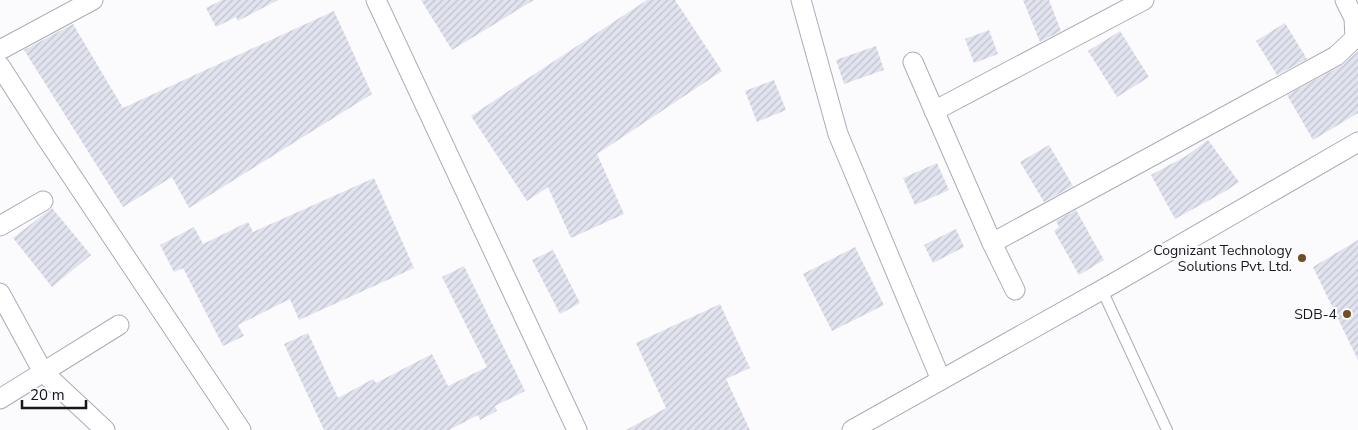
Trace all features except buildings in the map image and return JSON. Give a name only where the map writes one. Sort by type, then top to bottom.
[{"type":"street","points":[[0,50],[93,0]]},
{"type":"street","points":[[376,0],[577,430]]},
{"type":"street","points":[[801,0],[838,134],[941,380]]},
{"type":"street","points":[[934,111],[1144,0]]},
{"type":"street","points":[[992,243],[1336,56],[1355,38],[1354,18],[1345,0]]},
{"type":"street","points":[[913,62],[992,243],[1015,290]]},
{"type":"street","points":[[0,66],[241,430]]},
{"type":"street","points":[[852,430],[1102,290],[1358,142]]},
{"type":"street","points":[[0,226],[43,201]]},
{"type":"street","points":[[0,293],[43,372],[105,430]]},
{"type":"street","points":[[0,399],[119,324]]},
{"type":"lane","points":[[1102,290],[1166,430]]},
{"type":"place","name":"Cognizant Technology Solutions Pvt. Ltd.","points":[[1302,258]]},
{"type":"place","name":"SDB-4","points":[[1347,314]]}]
